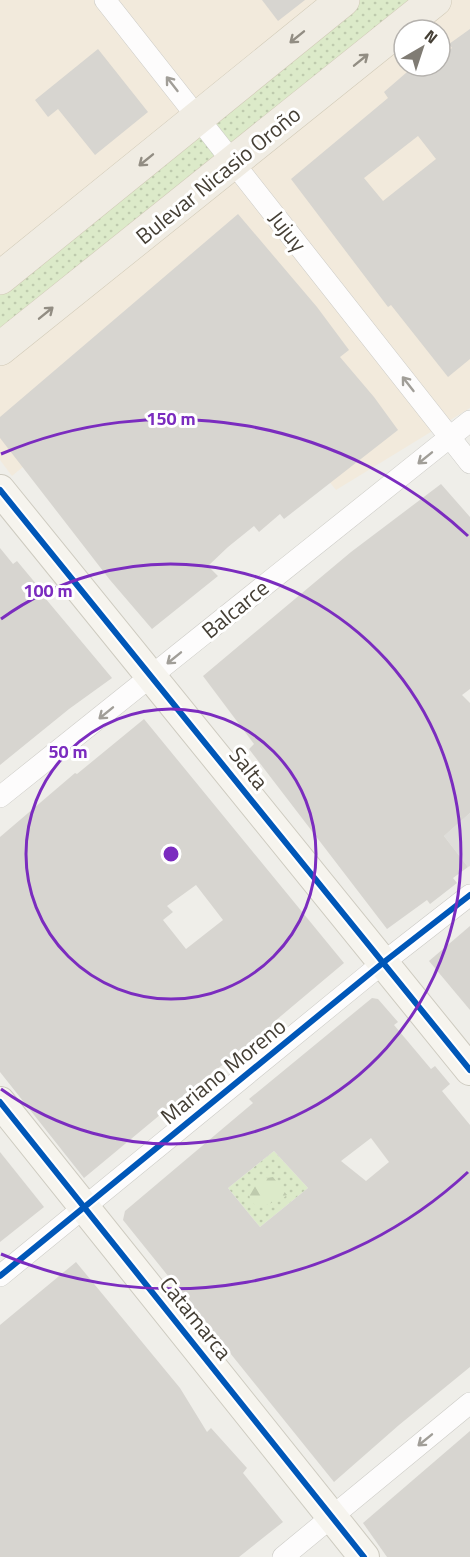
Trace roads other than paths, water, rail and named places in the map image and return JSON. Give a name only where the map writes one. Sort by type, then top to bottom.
[{"type":"main road","points":[[0,278],[343,0]]},
{"type":"main road","name":"Bulevar Nicasio Oroño","points":[[0,349],[435,0]]},
{"type":"main road","name":"Salta","points":[[0,490],[470,1070]]},
{"type":"main road","name":"Catamarca","points":[[0,1102],[364,1557]]},
{"type":"street","name":"Jujuy","points":[[105,0],[470,463]]},
{"type":"street","name":"Balcarce","points":[[0,797],[470,421]]},
{"type":"street","name":"Mariano Moreno","points":[[0,1276],[384,962],[470,895]]},
{"type":"street","points":[[283,1557],[470,1403]]}]
